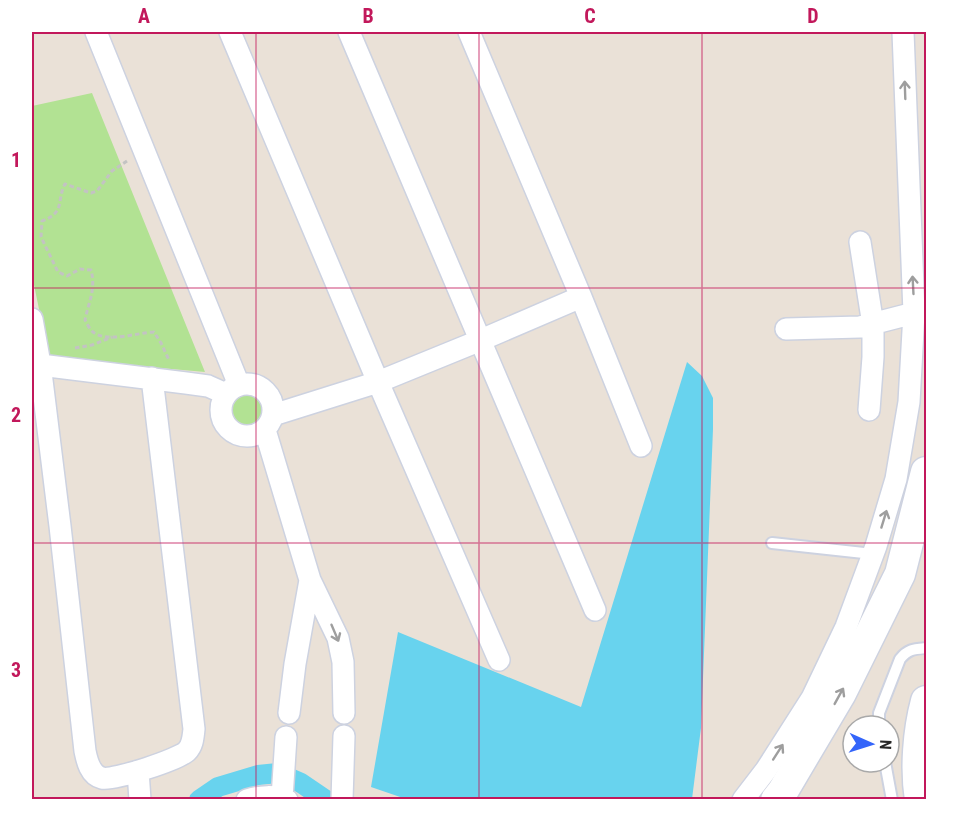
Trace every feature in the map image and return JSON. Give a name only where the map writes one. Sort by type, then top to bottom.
[{"type":"main road","points":[[776,800],[841,693],[900,574],[927,472]]},
{"type":"main road","points":[[920,800],[918,753],[927,700]]},
{"type":"street","points":[[96,32],[144,150],[232,389]]},
{"type":"street","points":[[231,32],[378,382],[499,660]]},
{"type":"street","points":[[349,32],[595,609]]},
{"type":"street","points":[[469,32],[641,446]]},
{"type":"street","points":[[743,800],[766,770],[812,698],[846,627],[873,554],[896,479],[909,402],[914,313],[903,32]]},
{"type":"street","points":[[860,242],[873,325],[869,410]]},
{"type":"street","points":[[232,389],[221,402],[220,412],[223,422],[237,435],[247,437],[256,435],[269,423],[378,382],[581,297]]},
{"type":"street","points":[[786,329],[860,327],[914,313]]},
{"type":"street","points":[[32,319],[88,765],[102,778],[138,771],[186,753],[192,743],[194,729],[152,378]]},
{"type":"street","points":[[36,360],[232,389],[247,384],[254,385],[267,393],[273,408],[269,423],[310,580],[338,638],[344,662],[344,712]]},
{"type":"street","points":[[289,713],[310,580]]},
{"type":"street","points":[[342,800],[344,736]]},
{"type":"street","points":[[247,800],[284,794],[286,742]]},
{"type":"street","points":[[138,771],[140,800]]},
{"type":"lane","points":[[772,543],[873,554]]},
{"type":"lane","points":[[879,714],[900,659],[906,652],[927,648]]},
{"type":"lane","points":[[887,774],[892,800]]},
{"type":"path","points":[[144,150],[111,171],[98,191],[90,193],[65,184],[61,190],[60,206],[51,217],[42,220],[40,237],[58,272],[67,276],[80,268],[92,270],[93,292],[85,320],[92,331],[103,337],[154,332],[168,355],[176,381]]},
{"type":"path","points":[[36,360],[63,350],[92,345],[114,337]]},
{"type":"green space","points":[[92,93],[205,372],[49,358],[32,275],[32,106]]},
{"type":"green space","points":[[247,395],[253,396],[261,404],[261,416],[253,424],[247,425],[241,424],[233,416],[232,410],[233,404],[241,396]]},
{"type":"water","points":[[687,362],[702,376],[713,398],[701,728],[692,799],[409,800],[371,787],[398,632],[581,707]]},
{"type":"waterway","points":[[199,800],[218,787],[258,775],[278,773],[301,783],[326,800]]}]
